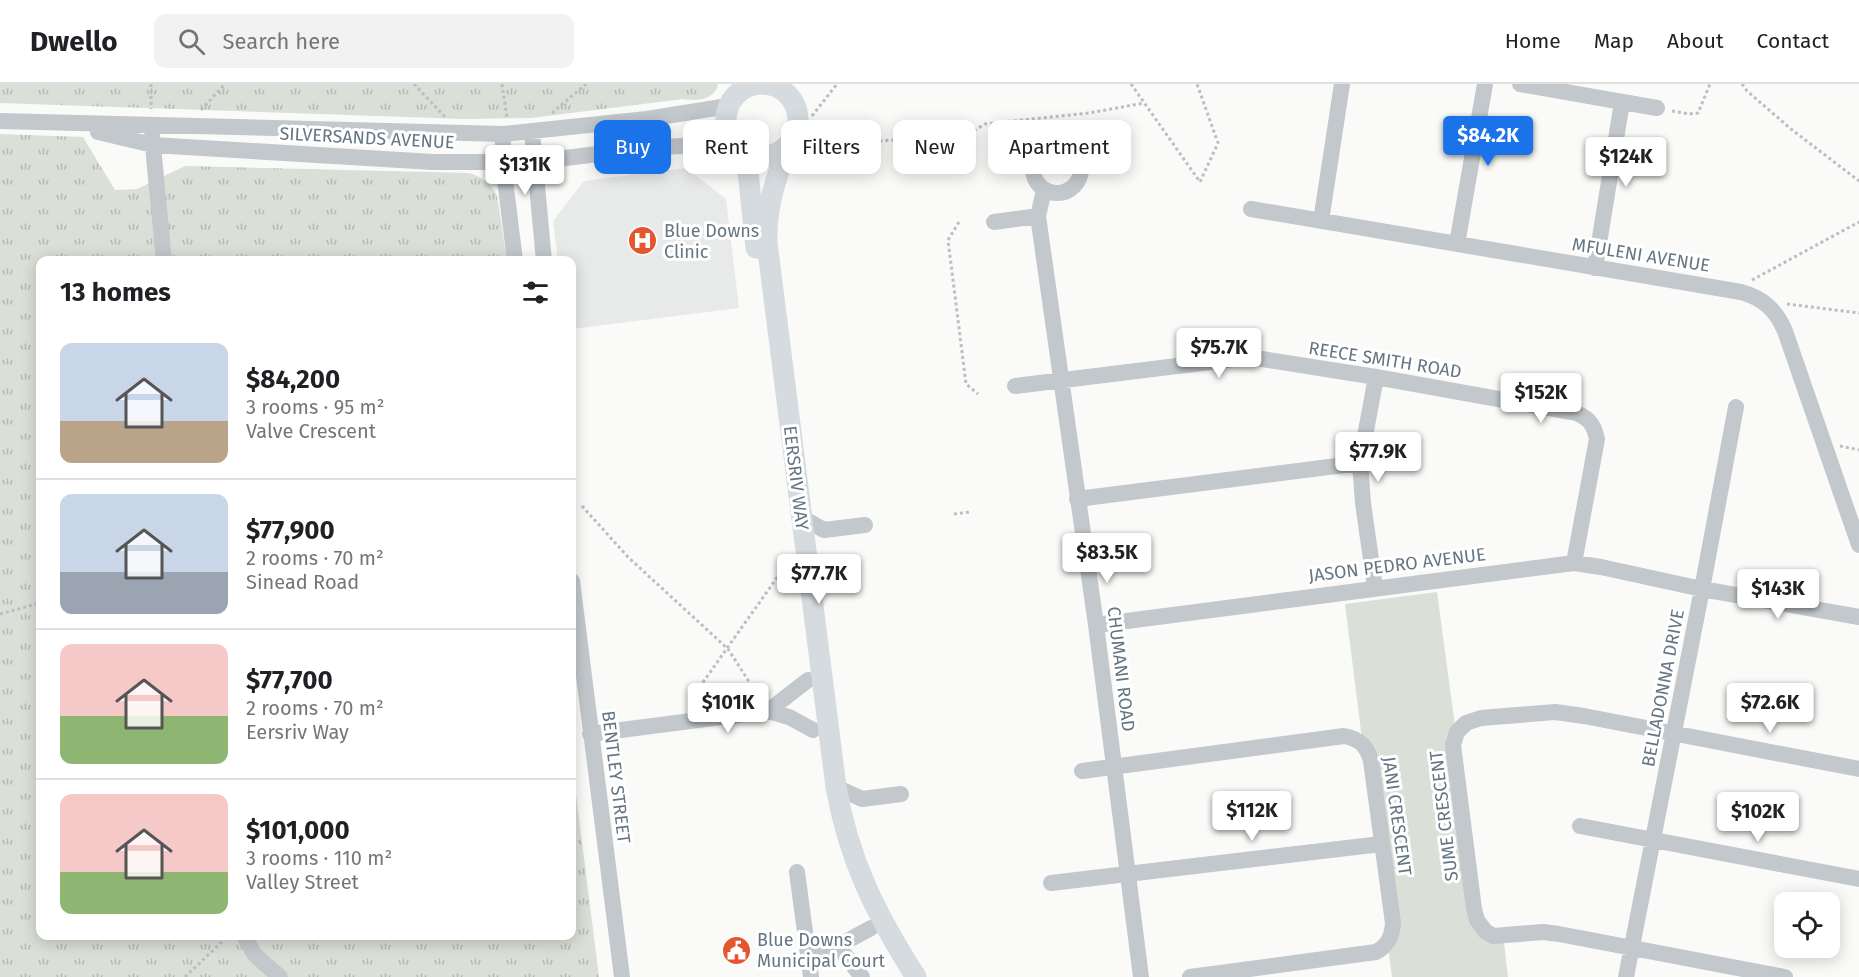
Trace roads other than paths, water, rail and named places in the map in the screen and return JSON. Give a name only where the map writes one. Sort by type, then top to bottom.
[{"type":"main road","points":[[726,120],[730,97],[753,85],[778,87],[790,98],[797,114],[797,120]]},
{"type":"main road","name":"EERSRIV WAY","points":[[781,172],[773,185],[766,224],[767,243],[836,787],[844,826],[855,860],[881,921],[916,977]]},
{"type":"main road","name":"EERSRIV WAY","points":[[747,174],[813,730],[822,784],[833,832],[854,891],[871,928],[901,977]]},
{"type":"street","points":[[1321,221],[1342,84]]},
{"type":"street","points":[[1457,244],[1485,84]]},
{"type":"street","points":[[1520,84],[1657,108]]},
{"type":"street","name":"SILVERSANDS AVENUE","points":[[0,121],[63,124],[151,119],[504,128],[532,132],[657,118],[730,97]]},
{"type":"street","points":[[1595,268],[1622,102]]},
{"type":"street","points":[[151,119],[164,256]]},
{"type":"street","name":"SILVERSANDS AVENUE","points":[[63,124],[153,145],[433,162],[534,162],[683,145]]},
{"type":"street","points":[[504,128],[503,163],[513,256]]},
{"type":"street","points":[[532,132],[543,256]]},
{"type":"street","name":"CHUMANI ROAD","points":[[1044,190],[1038,216],[1096,625],[1141,977]]},
{"type":"street","name":"MFULENI AVENUE","points":[[1251,209],[1741,292],[1762,301],[1775,312],[1785,331],[1859,545]]},
{"type":"street","points":[[994,222],[1038,216]]},
{"type":"street","name":"REECE SMITH ROAD","points":[[1015,386],[1242,358],[1262,359],[1376,377],[1576,413],[1591,422],[1595,429],[1596,450],[1574,563]]},
{"type":"street","points":[[1375,588],[1360,463],[1376,377]]},
{"type":"street","name":"BELLADONNA DRIVE","points":[[1626,977],[1736,407]]},
{"type":"street","points":[[1077,499],[1360,463]]},
{"type":"street","points":[[801,517],[824,530],[866,525]]},
{"type":"street","points":[[806,556],[824,530]]},
{"type":"street","name":"JASON PEDRO AVENUE","points":[[1096,625],[1574,563],[1859,617]]},
{"type":"street","name":"BENTLEY STREET","points":[[576,615],[622,977]]},
{"type":"street","points":[[768,711],[808,680]]},
{"type":"street","points":[[590,734],[768,711],[789,717],[813,730]]},
{"type":"street","name":"SUME CRESCENT","points":[[1785,977],[1544,932],[1493,936],[1485,931],[1477,920],[1474,909],[1453,745],[1457,732],[1466,723],[1481,718],[1555,712],[1859,769]]},
{"type":"street","name":"JANI CRESCENT","points":[[1082,771],[1344,736],[1362,743],[1368,751],[1393,923],[1392,936],[1376,952],[1190,977]]},
{"type":"street","points":[[836,787],[862,799],[902,794]]},
{"type":"street","points":[[844,826],[862,799]]},
{"type":"street","points":[[1580,826],[1859,879]]},
{"type":"street","points":[[1051,883],[1381,844]]},
{"type":"street","points":[[797,872],[811,977]]},
{"type":"street","points":[[809,959],[871,928]]},
{"type":"street","points":[[246,940],[255,956],[280,977]]},
{"type":"street","points":[[838,946],[862,977]]},
{"type":"place","name":"Blue Downs Clinic","points":[[643,241]]},
{"type":"place","name":"Blue Downs Municipal Court","points":[[736,950]]}]
